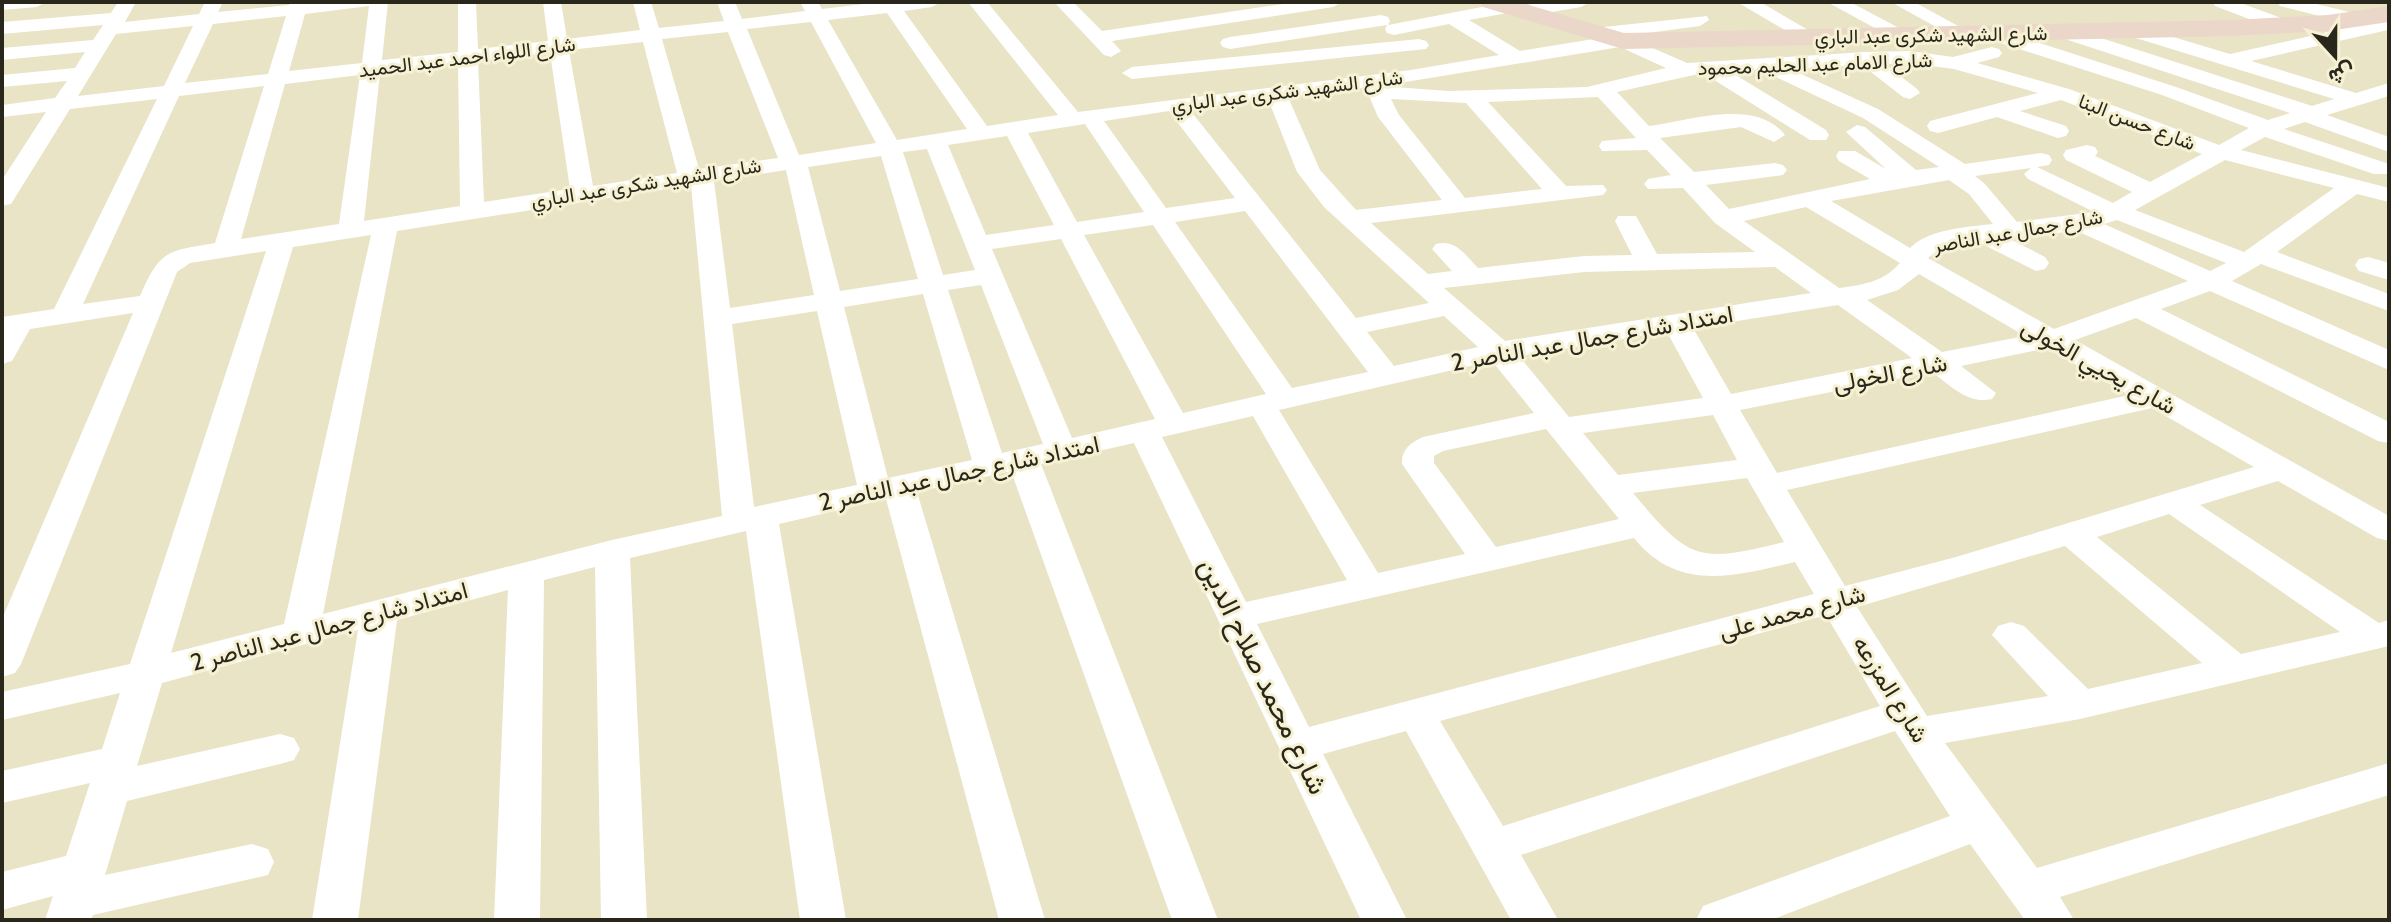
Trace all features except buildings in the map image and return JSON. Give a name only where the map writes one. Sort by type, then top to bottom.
[{"type":"main road","points":[[1508,7],[1611,38]]},
{"type":"main road","name":"شارع الشهيد شكرى عبد الباري","points":[[1611,38],[1746,51],[1812,49],[1896,36],[1981,40],[2063,32],[2133,31],[2285,14],[2375,12]]},
{"type":"street","points":[[2,5],[37,2]]},
{"type":"street","points":[[2,28],[114,24],[209,11],[365,2]]},
{"type":"street","points":[[351,229],[379,2]]},
{"type":"street","points":[[467,2],[472,210]]},
{"type":"street","points":[[552,2],[582,193]]},
{"type":"street","points":[[642,2],[696,176],[750,519],[823,920]]},
{"type":"street","points":[[726,2],[793,161],[830,301],[1022,920]]},
{"type":"street","name":"شارع اللواء احمد عبد الحميد","points":[[2,111],[737,25],[812,9],[932,2]]},
{"type":"street","points":[[977,2],[1081,118],[1159,217],[1274,403],[1369,587]]},
{"type":"street","points":[[1063,2],[1126,67],[1169,104],[1388,378]]},
{"type":"street","points":[[1234,2],[1250,14]]},
{"type":"street","points":[[1097,37],[1333,2]]},
{"type":"street","points":[[1351,2],[1457,69]]},
{"type":"street","points":[[1126,67],[1508,7],[1581,2]]},
{"type":"street","points":[[1746,2],[1812,49],[1835,78]]},
{"type":"street","name":"شارع حسن البنا","points":[[1836,2],[1896,36],[1953,63],[2062,93],[2159,132],[2221,152],[2389,195]]},
{"type":"street","points":[[1900,2],[1981,40],[2169,91],[2382,169]]},
{"type":"street","points":[[2221,2],[2285,14]]},
{"type":"street","points":[[891,4],[981,133]]},
{"type":"street","points":[[226,248],[298,6]]},
{"type":"street","points":[[812,9],[890,147],[933,285],[1195,920]]},
{"type":"street","points":[[1156,10],[1174,25]]},
{"type":"street","points":[[1680,10],[1746,51],[1899,129],[1977,189],[2010,230]]},
{"type":"street","points":[[64,316],[209,11]]},
{"type":"street","points":[[2183,70],[2381,26],[2384,22],[2375,12]]},
{"type":"street","points":[[1452,18],[1519,59]]},
{"type":"street","points":[[1611,38],[1700,20]]},
{"type":"street","points":[[2,54],[114,24]]},
{"type":"street","points":[[5,191],[114,24]]},
{"type":"street","points":[[2133,31],[2232,59],[2389,116]]},
{"type":"street","points":[[2063,32],[2183,70],[2389,145]]},
{"type":"street","points":[[1611,38],[1684,69]]},
{"type":"street","name":"شارع الشهيد شكرى عبد الباري","points":[[153,302],[167,264],[192,253],[1169,104],[1457,69],[1519,59],[1611,38]]},
{"type":"street","points":[[1953,63],[1981,40]]},
{"type":"street","points":[[1126,67],[1419,45]]},
{"type":"street","name":"شارع الامام عبد الحليم محمود","points":[[1812,49],[1865,58],[1927,58],[1953,63]]},
{"type":"street","name":"شارع الامام عبد الحليم محمود","points":[[1345,85],[1377,91],[1471,96],[1603,90],[1706,66],[1746,51]]},
{"type":"street","points":[[1865,58],[1910,93]]},
{"type":"street","points":[[1927,58],[1939,85]]},
{"type":"street","points":[[1706,66],[1818,135]]},
{"type":"street","points":[[2,81],[83,73]]},
{"type":"street","points":[[1639,80],[1668,96]]},
{"type":"street","name":"شارع جمال عبد الناصر","points":[[1914,261],[1915,255],[1927,246],[1981,234],[2081,223],[2127,204],[2265,128],[2389,89]]},
{"type":"street","points":[[1603,90],[1724,218],[1981,393]]},
{"type":"street","points":[[1377,91],[1389,117],[1459,206]]},
{"type":"street","points":[[1276,92],[1309,172],[1333,202],[1499,351],[1609,486],[1670,555],[1698,567],[1713,568],[1805,548]]},
{"type":"street","points":[[1938,126],[1987,109],[2062,93]]},
{"type":"street","points":[[1471,96],[1560,194]]},
{"type":"street","points":[[1987,109],[2058,131]]},
{"type":"street","points":[[1568,114],[1625,112]]},
{"type":"street","points":[[1610,146],[1741,120],[1754,123],[1774,135]]},
{"type":"street","name":"شارع محمد صلاح الدين","points":[[1014,128],[1069,230],[1159,429],[1235,617],[1384,920]]},
{"type":"street","points":[[1857,132],[1901,180]]},
{"type":"street","points":[[935,140],[1061,450]]},
{"type":"street","points":[[2087,152],[2074,155],[2127,204],[2201,223]]},
{"type":"street","points":[[1847,156],[1901,180]]},
{"type":"street","points":[[1724,218],[1901,180],[2039,167],[2253,258],[2389,303]]},
{"type":"street","points":[[1656,184],[1775,170]]},
{"type":"street","name":"شارع الخولى","points":[[1488,560],[1418,464],[1419,452],[1434,444],[1558,423],[1722,405],[1940,364],[2052,339],[2210,282],[2253,258],[2353,186]]},
{"type":"street","points":[[1351,218],[1595,190]]},
{"type":"street","name":"شارع يحيي الخولى","points":[[1810,199],[2389,530]]},
{"type":"street","points":[[978,244],[1251,203]]},
{"type":"street","points":[[1627,221],[1648,261]]},
{"type":"street","points":[[301,633],[386,223]]},
{"type":"street","points":[[2081,223],[2389,361]]},
{"type":"street","points":[[1981,234],[2036,263]]},
{"type":"street","points":[[76,897],[283,239]]},
{"type":"street","points":[[1445,249],[1471,276]]},
{"type":"street","points":[[1424,282],[1584,264],[1782,259]]},
{"type":"street","name":"امتداد شارع جمال عبد الناصر 2","points":[[2,706],[144,674],[612,551],[1499,351],[1840,297],[1886,286],[1904,275],[1914,261]]},
{"type":"street","points":[[717,318],[990,276]]},
{"type":"street","points":[[2,355],[11,324],[153,302]]},
{"type":"street","points":[[2,664],[153,302]]},
{"type":"street","points":[[1349,328],[1451,306]]},
{"type":"street","points":[[2138,308],[2389,434]]},
{"type":"street","points":[[2313,328],[2355,309]]},
{"type":"street","name":"شارع المزرعه","points":[[1675,322],[1762,476],[1911,723],[1978,823],[2040,904]]},
{"type":"street","points":[[1609,486],[1762,476],[2157,398]]},
{"type":"street","name":"شارع محمد على","points":[[1299,745],[2073,535],[2282,469]]},
{"type":"street","points":[[2357,512],[2389,499]]},
{"type":"street","points":[[2175,503],[2382,635]]},
{"type":"street","points":[[1235,617],[1642,525]]},
{"type":"street","points":[[2073,535],[2235,670]]},
{"type":"street","points":[[612,551],[624,920]]},
{"type":"street","points":[[517,920],[526,574]]},
{"type":"street","points":[[335,920],[379,614]]},
{"type":"street","points":[[2011,635],[2080,705]]},
{"type":"street","points":[[1492,847],[1911,723],[2080,705],[2382,635]]},
{"type":"street","points":[[1416,714],[1535,920]]},
{"type":"street","points":[[2,787],[113,775],[280,749]]},
{"type":"street","points":[[2040,904],[2389,779]]},
{"type":"street","points":[[1719,920],[1978,823]]},
{"type":"street","points":[[2,891],[76,897],[252,862]]}]
